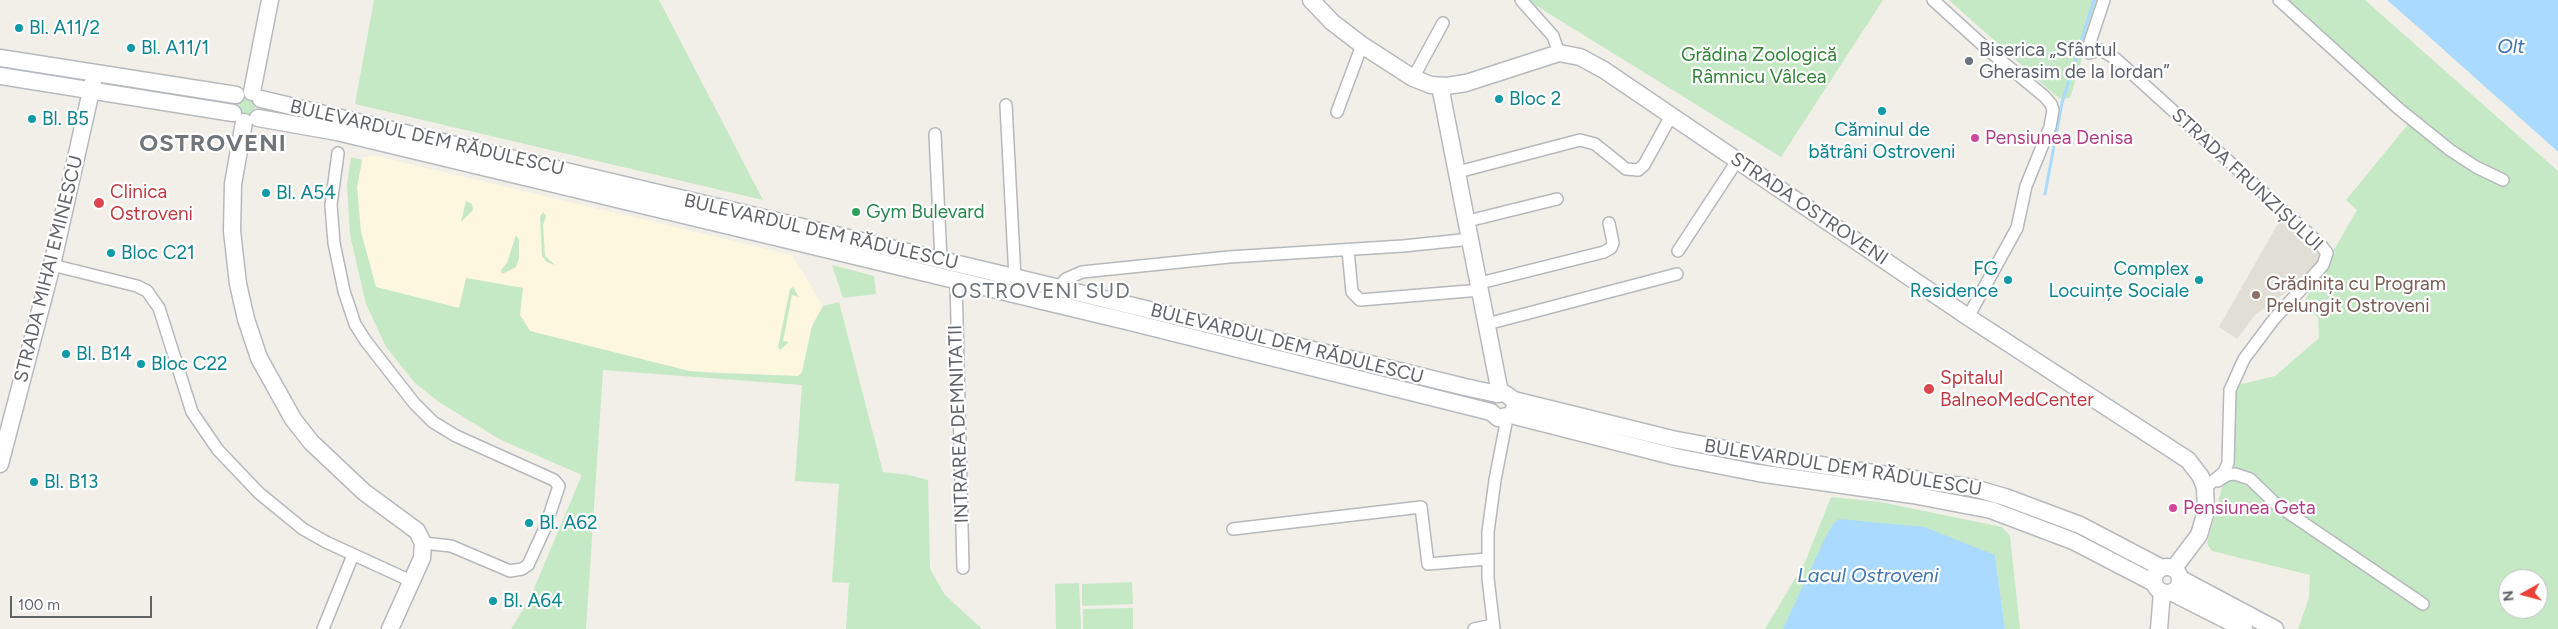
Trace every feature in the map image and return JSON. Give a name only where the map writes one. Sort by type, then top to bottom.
[{"type":"main road","points":[[250,95],[270,0]]},
{"type":"main road","name":"STRADA OSTROVENI","points":[[1311,0],[1332,22],[1362,45],[1425,84],[1440,86],[1466,83],[1536,58],[1559,53],[1569,53],[1592,63],[1968,317],[2181,454],[2196,469],[2205,488],[2206,510],[2190,561],[2169,582],[2160,627]]},
{"type":"main road","name":"BULEVARDUL DEM RĂDULESCU","points":[[0,58],[250,95],[791,232],[956,280],[1502,407],[1683,458],[1784,477],[1963,503],[1991,510],[2073,541],[2275,629]]},
{"type":"main road","name":"STRADA MIHAI EMINESCU","points":[[0,464],[52,264],[95,73]]},
{"type":"main road","name":"BULEVARDUL DEM RĂDULESCU","points":[[0,76],[336,132],[791,232],[941,260],[1468,388],[1502,407]]},
{"type":"main road","points":[[1440,86],[1481,286],[1502,407]]},
{"type":"main road","points":[[245,117],[262,110],[250,95]]},
{"type":"main road","points":[[245,117],[232,104],[250,95]]},
{"type":"main road","points":[[245,117],[233,184],[232,230],[238,284],[253,344],[272,386],[293,419],[311,442],[364,492],[417,531],[423,543],[422,558],[390,629]]},
{"type":"main road","points":[[1468,388],[1486,372],[1493,352]]},
{"type":"main road","name":"BULEVARDUL DEM RĂDULESCU","points":[[2169,582],[2244,629]]},
{"type":"street","points":[[1521,0],[1553,36],[1559,53]]},
{"type":"street","points":[[1933,0],[1987,49],[2044,96],[2051,104],[2053,110],[2050,127],[2026,186],[2017,228],[1968,317]]},
{"type":"street","name":"STRADA FRUNZIȘULUI","points":[[2104,0],[2089,45],[2089,53],[2101,50],[2116,59],[2320,244],[2327,254],[2323,265],[2274,319],[2244,359],[2230,390],[2228,463],[2224,472],[2205,488]]},
{"type":"street","points":[[2279,0],[2406,115],[2450,150],[2476,167],[2503,180]]},
{"type":"street","points":[[1413,78],[1443,24]]},
{"type":"street","points":[[1337,112],[1362,45]]},
{"type":"street","points":[[1006,105],[1015,278]]},
{"type":"street","points":[[1458,172],[1580,140],[1595,144],[1626,169],[1638,170],[1644,165],[1671,116]]},
{"type":"street","points":[[935,134],[941,260]]},
{"type":"street","points":[[338,153],[331,205],[334,243],[344,291],[355,324],[365,340],[414,403],[433,422],[456,436],[554,480],[559,486],[545,528],[528,565],[517,571],[510,571],[451,546],[423,543]]},
{"type":"street","points":[[1678,251],[1736,161]]},
{"type":"street","points":[[1468,221],[1556,199]]},
{"type":"street","points":[[1348,250],[1352,292],[1360,300],[1481,286],[1604,252],[1611,248],[1613,243],[1609,224]]},
{"type":"street","points":[[1058,288],[1067,278],[1082,272],[1229,257],[1348,250],[1471,239]]},
{"type":"street","points":[[52,264],[137,286],[147,291],[159,308],[192,412],[218,450],[279,510],[309,533],[411,581]]},
{"type":"street","points":[[1488,324],[1678,274]]},
{"type":"street","name":"INTRAREA DEMNITATII","points":[[956,280],[963,568]]},
{"type":"street","points":[[1474,629],[1493,627],[1488,559],[1490,516],[1502,440],[1502,407]]},
{"type":"street","points":[[2205,488],[2227,475],[2235,474],[2250,479],[2277,505],[2423,604]]},
{"type":"street","points":[[1233,529],[1421,507],[1428,564],[1488,559]]},
{"type":"street","points":[[323,629],[353,555]]},
{"type":"shaded area","points":[[376,156],[792,255],[823,306],[812,326],[802,372],[798,376],[690,371],[546,337],[530,331],[523,323],[520,315],[523,288],[466,278],[460,308],[376,287],[361,232],[357,187],[363,157]]},
{"type":"shaded area","points":[[2280,220],[2322,254],[2308,276],[2255,315],[2237,339],[2219,327]]},
{"type":"green space","points":[[374,0],[659,0],[763,200],[355,104]]},
{"type":"green space","name":"Grădina Zoologică Râmnicu Vâlcea","points":[[1527,0],[1883,0],[1781,157]]},
{"type":"green space","points":[[1949,0],[2100,0],[2070,98],[2061,99],[2055,95]]},
{"type":"green space","points":[[2286,0],[2365,0],[2558,171],[2558,629],[2298,629],[2309,598],[2310,575],[2212,551],[2207,544],[2221,491],[2234,459],[2232,439],[2234,396],[2238,385],[2275,376],[2319,338],[2318,318],[2307,306],[2306,298],[2357,210],[2346,200],[2410,122]]},
{"type":"green space","points":[[244,99],[250,99],[255,104],[253,113],[244,115],[239,110],[239,104]]},
{"type":"green space","points":[[351,157],[362,160],[357,187],[361,232],[376,287],[459,308],[466,278],[523,288],[520,315],[530,331],[689,371],[798,376],[802,372],[812,326],[823,306],[839,302],[883,472],[909,475],[928,480],[930,569],[945,595],[982,629],[846,629],[849,583],[832,582],[839,484],[795,481],[802,385],[603,370],[586,629],[511,629],[530,598],[582,475],[501,440],[439,402],[415,383],[386,347],[366,304],[350,235],[347,184]]},
{"type":"green space","points":[[466,201],[472,204],[473,210],[461,222]]},
{"type":"green space","points":[[543,212],[546,216],[543,225],[545,256],[555,265],[547,262],[542,256],[540,217]]},
{"type":"green space","points":[[516,235],[519,240],[519,258],[516,267],[502,274],[501,270],[507,263]]},
{"type":"green space","points":[[832,265],[874,276],[876,294],[843,298]]},
{"type":"green space","points":[[793,287],[799,297],[792,295],[783,341],[789,342],[780,350],[778,347],[790,289]]},
{"type":"green space","points":[[1831,497],[1880,502],[2002,527],[2010,536],[2020,629],[2005,629],[1995,555],[1834,523],[1783,629],[1765,629],[1805,562]]},
{"type":"green space","points":[[1132,582],[1133,604],[1082,606],[1082,584]]},
{"type":"green space","points":[[1079,583],[1081,629],[1056,629],[1055,584]]},
{"type":"green space","points":[[1133,608],[1133,629],[1083,629],[1083,609]]},
{"type":"water","name":"Olt","points":[[2387,0],[2558,0],[2558,152],[2419,28]]},
{"type":"water","name":"Lacul Ostroveni","points":[[1839,519],[1924,527],[1995,555],[2005,629],[1783,629],[1826,536],[1834,523]]},
{"type":"pier","points":[[2384,0],[2419,28],[2558,154]]},
{"type":"waterway","points":[[2045,194],[2062,103],[2094,0]]},
{"type":"place","name":"Bl. A11/2","points":[[19,28]]},
{"type":"place","name":"Bl. A11/1","points":[[131,48]]},
{"type":"place","name":"Biserica „Sfântul Gherasim de la Iordan”","points":[[1969,61]]},
{"type":"place","name":"Bloc 2","points":[[1499,99]]},
{"type":"place","name":"Căminul de bătrâni Ostroveni","points":[[1882,111]]},
{"type":"place","name":"Bl. B5","points":[[32,119]]},
{"type":"place","name":"Pensiunea Denisa","points":[[1975,138]]},
{"type":"place","name":"Bl. A54","points":[[266,193]]},
{"type":"place","name":"Clinica Ostroveni","points":[[99,203]]},
{"type":"place","name":"Gym Bulevard","points":[[856,212]]},
{"type":"place","name":"Bloc C21","points":[[111,253]]},
{"type":"place","name":"FG Residence","points":[[2008,280]]},
{"type":"place","name":"Complex Locuințe Sociale","points":[[2199,280]]},
{"type":"place","name":"Grădinița cu Program Prelungit Ostroveni","points":[[2256,295]]},
{"type":"place","name":"Bl. B14","points":[[66,354]]},
{"type":"place","name":"Bloc C22","points":[[141,364]]},
{"type":"place","name":"Spitalul BalneoMedCenter","points":[[1929,389]]},
{"type":"place","name":"Bl. B13","points":[[34,482]]},
{"type":"place","name":"Pensiunea Geta","points":[[2173,508]]},
{"type":"place","name":"Bl. A62","points":[[529,523]]},
{"type":"place","name":"Bl. A64","points":[[493,601]]},
{"type":"district","name":"OSTROVENI","points":[[213,144]]},
{"type":"district","name":"OSTROVENI SUD","points":[[1041,292]]}]
